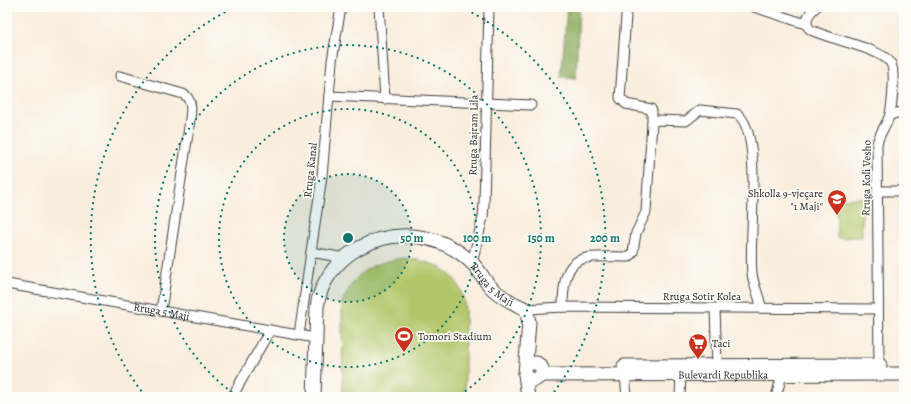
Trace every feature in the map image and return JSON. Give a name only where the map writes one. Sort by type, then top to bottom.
[{"type":"street","name":"Rruga Kanal","points":[[298,335],[322,176],[329,96],[341,7]]},
{"type":"street","points":[[379,7],[385,99]]},
{"type":"street","name":"Rruga Bajram Lila","points":[[472,263],[484,210],[488,7]]},
{"type":"street","points":[[754,7],[806,24],[809,14],[816,7]]},
{"type":"street","points":[[564,307],[564,280],[575,262],[586,257],[629,257],[633,252],[636,234],[646,212],[652,111],[651,109],[626,104],[620,98],[626,16]]},
{"type":"street","name":"Rruga Koli Vesho","points":[[806,24],[809,29],[816,33],[874,52],[890,62],[893,69],[890,114],[878,138],[877,144],[879,365]]},
{"type":"street","points":[[120,76],[183,94],[189,98],[190,103],[189,127],[161,311]]},
{"type":"street","points":[[329,96],[531,105]]},
{"type":"street","points":[[652,123],[657,120],[686,121],[700,110],[734,112],[742,118],[752,149],[752,273],[762,308]]},
{"type":"street","points":[[890,114],[904,111]]},
{"type":"street","points":[[877,191],[904,191]]},
{"type":"street","name":"Rruga 5 Maji","points":[[314,397],[315,338],[319,297],[330,275],[345,258],[371,242],[392,236],[407,235],[438,241],[457,251],[472,263],[496,292],[526,309]]},
{"type":"street","points":[[311,252],[345,258]]},
{"type":"street","name":"Rruga 5 Maji","points":[[7,284],[315,338]]},
{"type":"street","name":"Rruga Sotir Kolea","points":[[526,309],[564,307],[878,309]]},
{"type":"street","points":[[526,309],[529,322],[525,370],[528,397]]},
{"type":"street","points":[[714,309],[717,365]]},
{"type":"street","points":[[528,328],[541,372],[535,397]]},
{"type":"street","points":[[232,397],[270,330]]},
{"type":"street","name":"Bulevardi Republika","points":[[541,372],[717,365],[904,365]]},
{"type":"street","points":[[525,370],[531,380],[541,372]]},
{"type":"street","name":"Bulevardi Republika","points":[[541,372],[625,375],[904,374]]},
{"type":"street","points":[[625,375],[627,397]]},
{"type":"street","points":[[680,397],[681,375]]},
{"type":"street","points":[[776,397],[782,375]]},
{"type":"green space","points":[[567,7],[579,9],[576,78],[561,77]]},
{"type":"green space","points":[[862,198],[862,237],[837,238],[836,199]]},
{"type":"green space","name":"Tomori Stadium","points":[[405,258],[428,263],[438,267],[453,278],[459,286],[463,296],[465,309],[465,397],[343,397],[342,303],[353,283],[366,270],[383,262]]},
{"type":"place","name":"Shkolla 9-vjeçare \"1 Maji\"","points":[[837,216]]},
{"type":"place","name":"Tomori Stadium","points":[[404,353]]},
{"type":"place","name":"Taci","points":[[698,360]]}]
